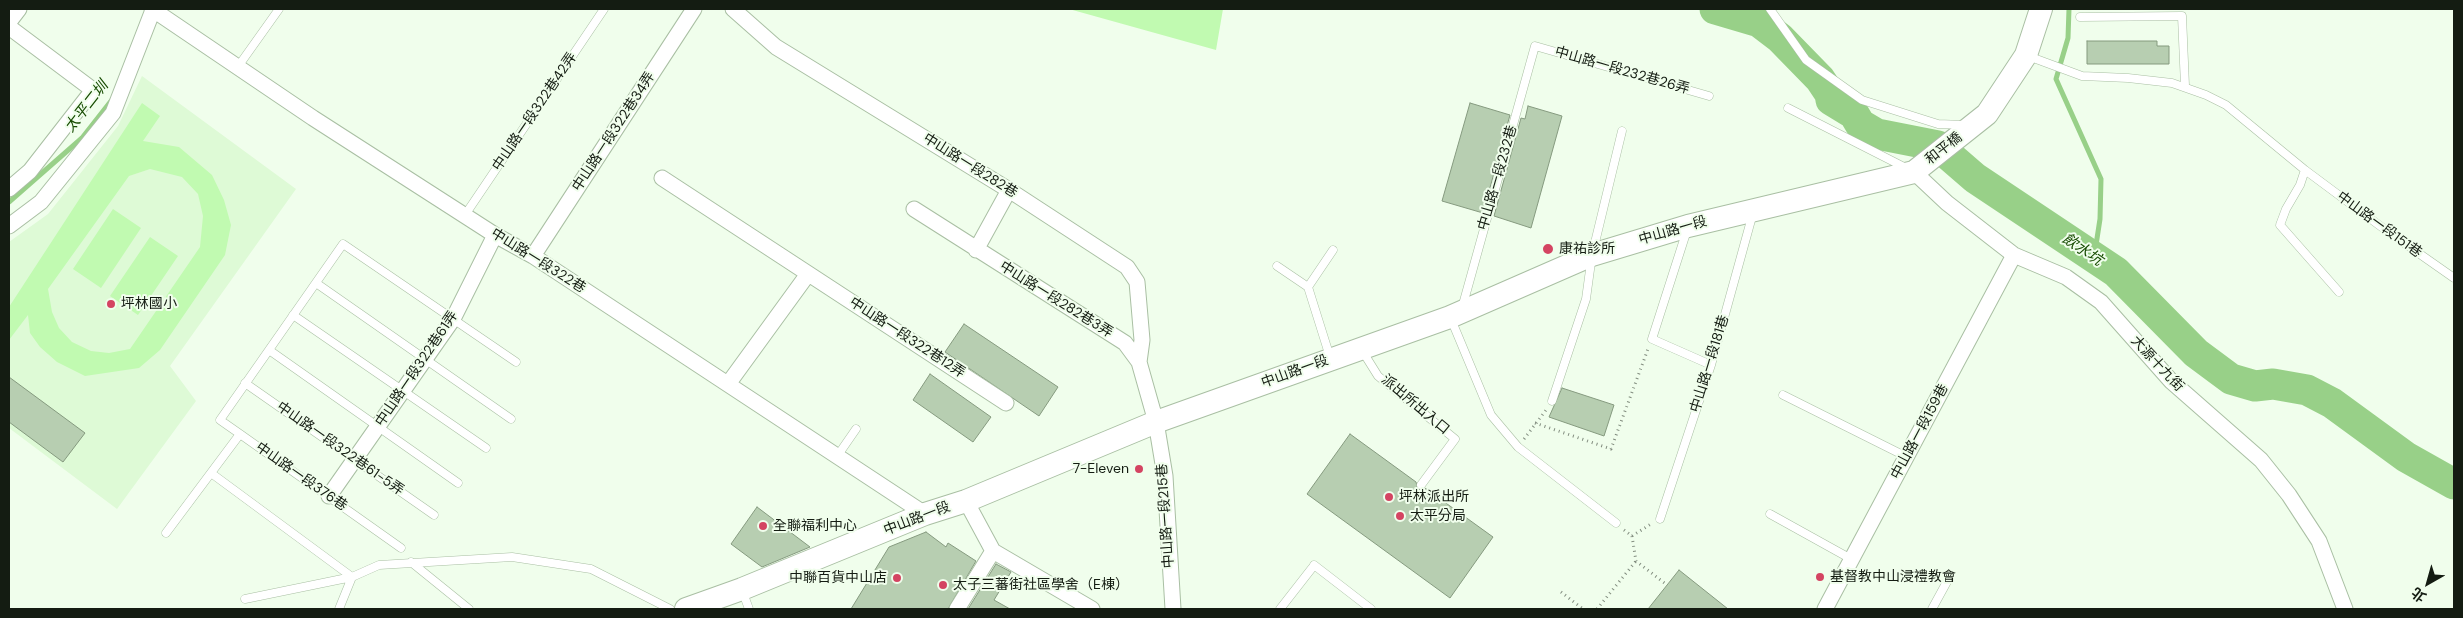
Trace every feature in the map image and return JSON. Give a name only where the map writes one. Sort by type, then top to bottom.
[{"type":"main road","points":[[1973,126],[1987,114],[2012,80],[2026,55],[2041,9]]},
{"type":"main road","name":"和平橋","points":[[1914,172],[1973,126]]},
{"type":"main road","name":"中山路一段","points":[[686,609],[746,599],[925,514],[966,501],[1156,422],[1456,314],[1592,254],[1754,209],[1914,172]]},
{"type":"street","points":[[9,22],[19,9]]},
{"type":"street","points":[[9,226],[41,202],[113,113],[153,9]]},
{"type":"street","name":"中山路一段322巷","points":[[153,9],[237,68],[495,235],[533,256],[925,514]]},
{"type":"street","name":"中山路一段322巷34弄","points":[[533,256],[694,9]]},
{"type":"street","name":"中山路一段282巷","points":[[734,9],[776,47],[1008,190],[1127,267],[1137,282],[1142,340],[1139,362]]},
{"type":"street","points":[[9,27],[93,90],[30,171],[9,189]]},
{"type":"street","name":"大源十九街","points":[[1914,172],[1947,203],[2014,255],[2066,276],[2101,302],[2171,382],[2261,460],[2289,495],[2319,541],[2345,609]]},
{"type":"street","name":"中山路一段322巷12弄","points":[[662,178],[1006,403]]},
{"type":"street","points":[[976,250],[1008,190]]},
{"type":"street","name":"中山路一段282巷3弄","points":[[914,209],[1125,343],[1139,362],[1156,422]]},
{"type":"street","name":"中山路一段322巷61弄","points":[[329,496],[453,319],[495,235]]},
{"type":"street","name":"中山路一段159巷","points":[[1825,609],[1853,560],[2014,255]]},
{"type":"street","points":[[728,384],[808,274]]},
{"type":"street","name":"中山路一段215巷","points":[[1156,422],[1165,476],[1173,609]]},
{"type":"street","points":[[966,501],[993,551],[1092,609]]},
{"type":"street","points":[[957,609],[993,551]]},
{"type":"lane","points":[[237,68],[279,9]]},
{"type":"lane","name":"中山路一段322巷42弄","points":[[465,215],[604,9]]},
{"type":"lane","points":[[1770,9],[1806,60],[1862,100],[1938,124],[1973,126]]},
{"type":"lane","points":[[2080,18],[2182,16],[2185,86]]},
{"type":"lane","name":"中山路一段232巷26弄","points":[[1535,46],[1709,96]]},
{"type":"lane","name":"中山路一段232巷","points":[[1456,314],[1535,46]]},
{"type":"lane","name":"中山路一段151巷","points":[[2026,55],[2082,76],[2128,78],[2185,86],[2226,105],[2304,170],[2386,231],[2454,278]]},
{"type":"lane","points":[[1788,108],[1914,172]]},
{"type":"lane","points":[[1552,401],[1586,299],[1592,254],[1622,131]]},
{"type":"lane","points":[[2304,170],[2300,185],[2286,209],[2280,225],[2339,292]]},
{"type":"lane","name":"中山路一段181巷","points":[[1660,519],[1711,365],[1754,209]]},
{"type":"lane","points":[[1688,226],[1652,339],[1711,365]]},
{"type":"lane","points":[[240,434],[220,420],[343,244],[516,362]]},
{"type":"lane","points":[[1308,287],[1333,250]]},
{"type":"lane","points":[[1277,266],[1308,287],[1330,359]]},
{"type":"lane","points":[[316,283],[511,419]]},
{"type":"lane","points":[[1456,314],[1491,415],[1518,447],[1616,523]]},
{"type":"lane","points":[[293,315],[486,448]]},
{"type":"lane","name":"派出所出入口","points":[[1360,348],[1378,376],[1455,439],[1421,486]]},
{"type":"lane","points":[[269,350],[458,483]]},
{"type":"lane","name":"中山路一段322巷61-5弄","points":[[245,383],[434,516]]},
{"type":"lane","points":[[1783,395],[1907,456]]},
{"type":"lane","points":[[838,456],[856,428]]},
{"type":"lane","name":"中山路一段376巷","points":[[166,533],[240,434],[401,548]]},
{"type":"lane","points":[[211,473],[352,577]]},
{"type":"lane","points":[[1770,514],[1853,560]]},
{"type":"lane","points":[[244,598],[352,577],[379,565],[512,557],[591,569],[670,609]]},
{"type":"lane","points":[[411,562],[469,609]]},
{"type":"lane","points":[[1280,609],[1313,567],[1371,609]]},
{"type":"lane","points":[[339,609],[352,577]]},
{"type":"lane","points":[[1932,609],[1949,578]]},
{"type":"path","points":[[1535,423],[1611,449],[1652,339]]},
{"type":"path","points":[[1518,447],[1552,401]]},
{"type":"path","points":[[1632,536],[1660,519]]},
{"type":"path","points":[[1616,523],[1632,536],[1636,561],[1667,585]]},
{"type":"path","points":[[1597,609],[1636,561]]},
{"type":"path","points":[[1561,592],[1583,609]]},
{"type":"shaded area","name":"坪林國小","points":[[142,76],[296,189],[170,366],[196,401],[117,509],[9,428],[9,242],[48,214],[118,126]]},
{"type":"green space","points":[[1069,9],[1223,9],[1216,50]]},
{"type":"green space","points":[[142,103],[160,116],[143,141],[179,147],[212,175],[224,200],[231,225],[225,255],[160,350],[139,368],[85,376],[57,362],[40,347],[30,333],[28,315],[9,340],[9,307]],"holes":[[[150,169],[182,177],[198,194],[203,216],[200,247],[130,349],[109,353],[91,351],[72,342],[59,328],[52,312],[48,289],[129,176]]]},
{"type":"green space","points":[[113,209],[141,228],[101,288],[73,269]]},
{"type":"green space","points":[[150,237],[178,256],[138,315],[110,296]]},
{"type":"building","points":[[2087,41],[2157,41],[2157,46],[2169,46],[2169,64],[2087,64]]},
{"type":"building","points":[[1470,103],[1510,115],[1483,213],[1442,201]]},
{"type":"building","points":[[1528,106],[1562,116],[1531,228],[1494,216],[1521,118],[1525,119]]},
{"type":"building","points":[[964,324],[1058,387],[1039,416],[945,352]]},
{"type":"building","points":[[930,374],[991,417],[973,442],[913,400]]},
{"type":"building","points":[[9,377],[85,433],[63,462],[9,422]]},
{"type":"building","points":[[1562,388],[1614,405],[1604,436],[1549,417]]},
{"type":"building","name":"太平分局","points":[[1350,434],[1416,482],[1418,490],[1425,488],[1493,537],[1450,598],[1307,494]]},
{"type":"building","name":"全聯福利中心","points":[[757,507],[810,547],[762,567],[731,544]]},
{"type":"building","name":"中聯百貨中山店","points":[[926,532],[946,547],[948,543],[976,561],[948,609],[851,609],[889,547]]},
{"type":"building","points":[[996,564],[1011,572],[994,600],[1010,609],[968,609]]},
{"type":"building","points":[[1679,570],[1728,609],[1648,609]]},
{"type":"waterway","name":"飲水坑","points":[[1715,9],[1759,22],[1780,38],[1820,79],[1830,94],[1831,100],[1854,114],[1860,124],[1877,134],[1938,146],[1975,178],[2116,272],[2196,353],[2231,379],[2255,386],[2273,384],[2307,390],[2332,403],[2406,457],[2454,484]]},
{"type":"waterway","points":[[2069,9],[2068,38],[2056,79],[2101,179],[2100,219],[2094,258]]},
{"type":"waterway","name":"太平二圳","points":[[9,202],[82,138],[111,101]]},
{"type":"place","name":"康祐診所","points":[[1548,249]]},
{"type":"place","name":"坪林國小","points":[[111,304]]},
{"type":"place","name":"7-Eleven","points":[[1139,469]]},
{"type":"place","name":"坪林派出所","points":[[1389,497]]},
{"type":"place","name":"太平分局","points":[[1400,516]]},
{"type":"place","name":"全聯福利中心","points":[[763,526]]},
{"type":"place","name":"基督教中山浸禮教會","points":[[1820,577]]},
{"type":"place","name":"中聯百貨中山店","points":[[897,578]]},
{"type":"place","name":"太子三蕃街社區學舍（E棟）","points":[[943,585]]}]
